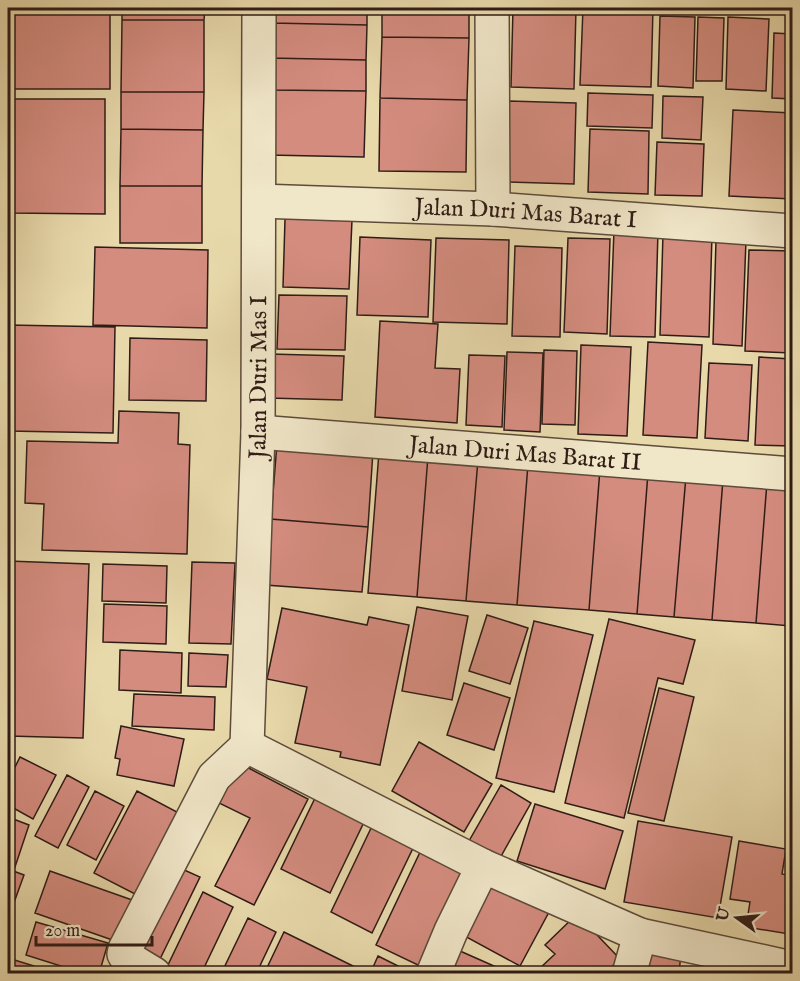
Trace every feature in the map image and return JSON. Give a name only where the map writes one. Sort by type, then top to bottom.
[{"type":"street","name":"Jalan Duri Mas I","points":[[247,746],[258,432],[259,8]]},
{"type":"street","points":[[492,8],[493,209]]},
{"type":"street","name":"Jalan Duri Mas Barat I","points":[[259,201],[493,209],[792,231]]},
{"type":"street","name":"Jalan Duri Mas Barat II","points":[[258,432],[792,474]]},
{"type":"street","points":[[154,974],[126,957],[125,949],[214,777],[247,746],[483,866],[640,935],[792,968]]},
{"type":"street","points":[[433,974],[483,866]]},
{"type":"street","points":[[628,974],[640,935]]},
{"type":"building","points":[[8,8],[110,8],[110,89],[8,89]]},
{"type":"building","points":[[122,8],[205,8],[204,20],[122,20]]},
{"type":"building","points":[[271,8],[367,8],[367,25],[271,23]]},
{"type":"building","points":[[382,8],[469,8],[469,38],[382,37]]},
{"type":"building","points":[[513,8],[576,8],[574,89],[511,87]]},
{"type":"building","points":[[583,8],[653,8],[651,87],[580,85]]},
{"type":"building","points":[[660,16],[695,17],[693,88],[658,86]]},
{"type":"building","points":[[698,17],[724,18],[722,81],[696,81]]},
{"type":"building","points":[[728,17],[769,19],[766,91],[726,89]]},
{"type":"building","points":[[122,20],[204,20],[204,92],[121,92]]},
{"type":"building","points":[[271,23],[367,25],[366,60],[270,58]]},
{"type":"building","points":[[774,33],[792,34],[792,99],[772,98]]},
{"type":"building","points":[[382,37],[469,38],[467,100],[380,98]]},
{"type":"building","points":[[270,58],[366,60],[366,91],[269,90]]},
{"type":"building","points":[[269,90],[366,91],[364,157],[268,155]]},
{"type":"building","points":[[121,92],[204,92],[203,130],[121,129]]},
{"type":"building","points":[[588,93],[653,95],[652,128],[587,126]]},
{"type":"building","points":[[663,96],[703,97],[701,140],[662,138]]},
{"type":"building","points":[[380,98],[467,100],[466,172],[379,171]]},
{"type":"building","points":[[8,99],[105,99],[105,214],[8,213]]},
{"type":"building","points":[[509,101],[576,103],[574,184],[507,182]]},
{"type":"building","points":[[733,110],[792,113],[792,199],[729,196]]},
{"type":"building","points":[[121,129],[203,130],[202,186],[120,186]]},
{"type":"building","points":[[590,129],[649,131],[648,194],[588,192]]},
{"type":"building","points":[[657,142],[704,144],[702,196],[655,195]]},
{"type":"building","points":[[120,186],[202,186],[202,243],[120,243]]},
{"type":"building","points":[[285,219],[352,220],[349,289],[283,287]]},
{"type":"building","points":[[614,230],[658,231],[655,337],[610,336]]},
{"type":"building","points":[[663,234],[712,235],[709,337],[660,335]]},
{"type":"building","points":[[360,237],[431,240],[428,317],[357,315]]},
{"type":"building","points":[[436,238],[509,240],[507,324],[433,322]]},
{"type":"building","points":[[568,238],[610,239],[607,334],[564,332]]},
{"type":"building","points":[[716,240],[746,240],[742,346],[713,344]]},
{"type":"building","points":[[515,246],[562,248],[560,337],[512,336]]},
{"type":"building","points":[[95,247],[208,250],[207,328],[93,325]]},
{"type":"building","points":[[749,250],[792,251],[792,353],[745,351]]},
{"type":"building","points":[[279,295],[347,296],[345,350],[277,349]]},
{"type":"building","points":[[380,321],[438,324],[435,368],[460,369],[457,423],[375,417]]},
{"type":"building","points":[[8,325],[115,327],[113,433],[8,431]]},
{"type":"building","points":[[130,338],[207,340],[206,401],[129,400]]},
{"type":"building","points":[[648,342],[702,345],[697,438],[643,435]]},
{"type":"building","points":[[581,345],[631,347],[627,436],[578,434]]},
{"type":"building","points":[[544,350],[577,351],[575,425],[542,424]]},
{"type":"building","points":[[507,352],[543,353],[540,432],[504,430]]},
{"type":"building","points":[[270,354],[344,356],[342,400],[268,398]]},
{"type":"building","points":[[469,355],[505,356],[502,427],[466,425]]},
{"type":"building","points":[[759,357],[792,359],[792,446],[755,445]]},
{"type":"building","points":[[709,363],[752,365],[748,441],[705,438]]},
{"type":"building","points":[[119,411],[179,413],[178,444],[190,445],[187,554],[42,550],[44,504],[25,503],[27,441],[118,443]]},
{"type":"building","points":[[277,443],[373,451],[368,527],[271,519]]},
{"type":"building","points":[[379,452],[428,456],[417,597],[368,593]]},
{"type":"building","points":[[428,456],[478,460],[466,601],[417,597]]},
{"type":"building","points":[[478,460],[528,464],[517,605],[466,601]]},
{"type":"building","points":[[528,464],[600,469],[589,610],[517,605]]},
{"type":"building","points":[[600,469],[648,473],[637,614],[589,610]]},
{"type":"building","points":[[648,473],[686,476],[674,617],[637,614]]},
{"type":"building","points":[[686,476],[723,479],[712,620],[674,617]]},
{"type":"building","points":[[723,479],[767,482],[756,623],[712,620]]},
{"type":"building","points":[[767,482],[792,484],[791,626],[756,623]]},
{"type":"building","points":[[271,519],[368,527],[362,592],[265,585]]},
{"type":"building","points":[[8,561],[89,564],[83,738],[8,736]]},
{"type":"building","points":[[192,562],[235,563],[231,644],[189,643]]},
{"type":"building","points":[[103,564],[167,566],[166,603],[102,601]]},
{"type":"building","points":[[104,604],[167,606],[166,644],[103,642]]},
{"type":"building","points":[[417,607],[468,616],[452,700],[402,691]]},
{"type":"building","points":[[282,608],[367,625],[369,617],[409,625],[380,765],[340,757],[341,752],[295,743],[307,687],[267,679]]},
{"type":"building","points":[[487,615],[528,628],[510,684],[469,671]]},
{"type":"building","points":[[609,619],[695,640],[683,684],[658,678],[624,818],[565,803]]},
{"type":"building","points":[[534,621],[593,635],[554,792],[496,778]]},
{"type":"building","points":[[120,650],[182,653],[181,693],[119,690]]},
{"type":"building","points":[[189,653],[228,655],[226,687],[188,686]]},
{"type":"building","points":[[464,683],[510,698],[494,750],[447,735]]},
{"type":"building","points":[[659,688],[694,697],[664,821],[628,813]]},
{"type":"building","points":[[134,694],[215,697],[214,730],[132,726]]},
{"type":"building","points":[[121,726],[184,739],[174,786],[117,775],[120,759],[115,758]]},
{"type":"building","points":[[419,742],[492,784],[464,832],[392,791]]},
{"type":"building","points":[[20,757],[56,775],[33,819],[8,805],[8,781]]},
{"type":"building","points":[[239,763],[308,799],[254,905],[215,886],[250,818],[219,803]]},
{"type":"building","points":[[67,775],[89,787],[58,848],[35,836]]},
{"type":"building","points":[[501,785],[531,803],[500,858],[469,841]]},
{"type":"building","points":[[95,791],[124,806],[96,860],[67,845]]},
{"type":"building","points":[[137,791],[177,812],[135,894],[94,873]]},
{"type":"building","points":[[316,796],[365,820],[330,893],[281,869]]},
{"type":"building","points":[[535,804],[623,831],[605,889],[517,861]]},
{"type":"building","points":[[8,817],[29,825],[15,867],[8,864]]},
{"type":"building","points":[[638,821],[732,837],[718,918],[624,902]]},
{"type":"building","points":[[373,824],[415,844],[372,933],[331,912]]},
{"type":"building","points":[[739,841],[786,849],[782,874],[792,876],[792,917],[789,934],[746,927],[750,902],[730,899]]},
{"type":"building","points":[[422,848],[466,869],[420,966],[376,945]]},
{"type":"building","points":[[171,864],[200,877],[160,959],[132,945]]},
{"type":"building","points":[[8,869],[24,875],[12,908],[8,907]]},
{"type":"building","points":[[50,871],[135,901],[121,943],[35,913]]},
{"type":"building","points":[[488,879],[549,912],[520,966],[459,933]]},
{"type":"building","points":[[203,892],[233,907],[201,974],[181,974],[167,967]]},
{"type":"building","points":[[577,914],[620,959],[607,971],[610,974],[543,974],[539,969],[555,954],[545,945]]},
{"type":"building","points":[[248,918],[276,932],[256,974],[221,974]]},
{"type":"building","points":[[36,922],[108,943],[99,974],[86,974],[26,955]]},
{"type":"building","points":[[284,932],[357,968],[355,974],[264,974]]},
{"type":"building","points":[[451,947],[512,974],[440,974]]},
{"type":"building","points":[[639,950],[681,952],[679,974],[638,974]]},
{"type":"building","points":[[378,956],[414,974],[370,974]]},
{"type":"building","points":[[8,958],[34,966],[31,974],[8,974]]}]
